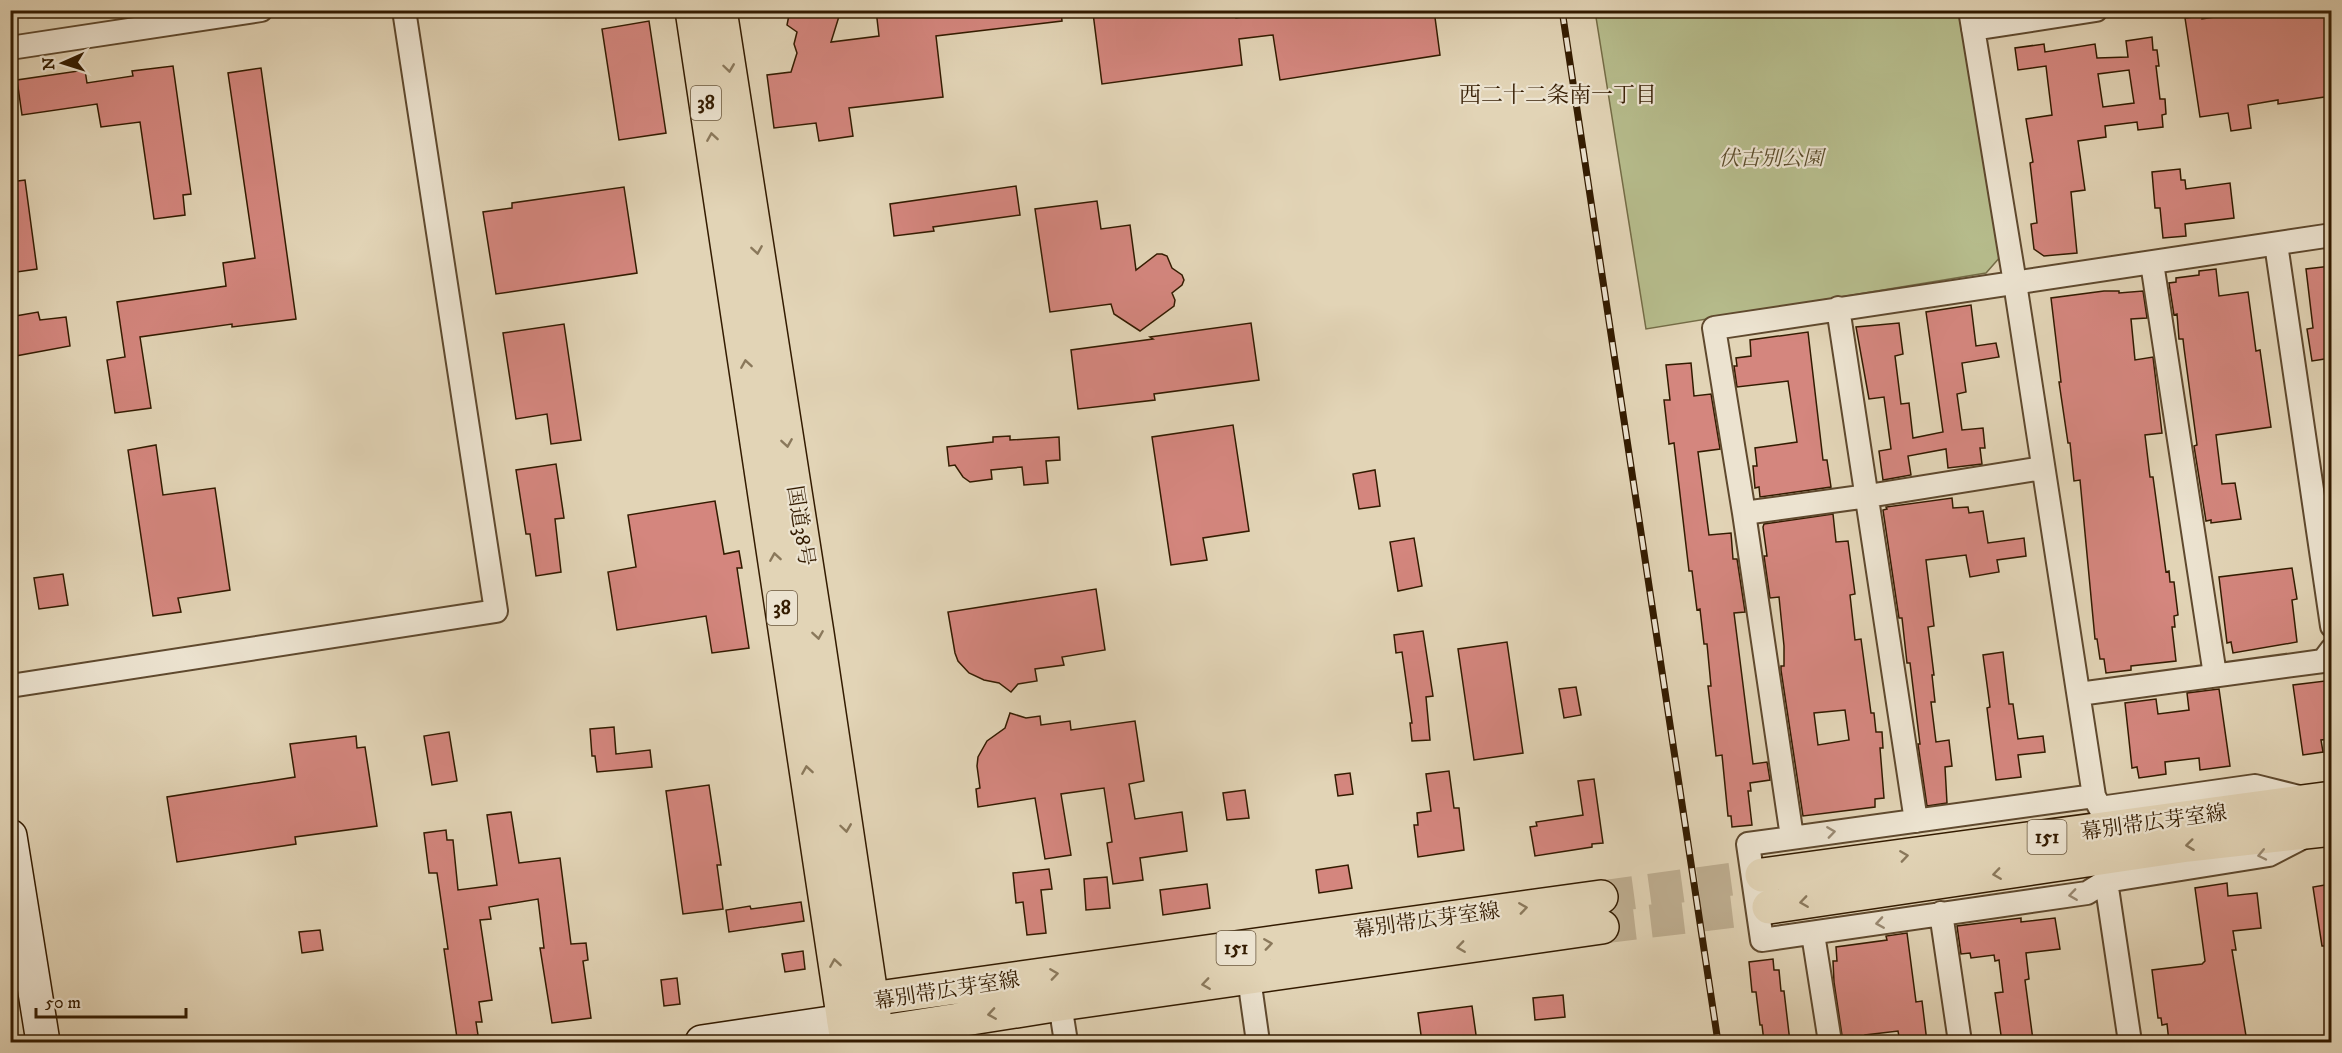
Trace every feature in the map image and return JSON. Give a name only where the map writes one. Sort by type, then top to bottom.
[{"type":"main road","name":"国道38号","points":[[692,10],[862,1035]]},
{"type":"main road","name":"国道38号","points":[[720,10],[817,633],[871,999]]},
{"type":"main road","name":"幕別帯広芽室線","points":[[1762,875],[2323,815]]},
{"type":"main road","name":"幕別帯広芽室線","points":[[1769,907],[2188,845],[2323,815]]},
{"type":"main road","name":"幕別帯広芽室線","points":[[1602,912],[1249,978],[1060,1004],[862,1035],[871,999],[1602,912]]},
{"type":"street","points":[[10,48],[261,10]]},
{"type":"street","points":[[10,686],[496,611],[404,10]]},
{"type":"street","points":[[2096,10],[1972,20],[2094,796],[2100,808],[2255,786],[2323,815]]},
{"type":"street","points":[[1792,837],[1714,328],[2331,235]]},
{"type":"street","points":[[2276,244],[2325,532],[2331,626]]},
{"type":"street","points":[[2152,263],[2215,675]]},
{"type":"street","points":[[1838,308],[1916,821]]},
{"type":"street","points":[[1744,513],[2043,468]]},
{"type":"street","points":[[2079,694],[2323,661],[2331,649]]},
{"type":"street","points":[[2094,796],[1748,844],[1762,940],[2087,893],[2106,881],[2269,855],[2323,815]]},
{"type":"street","points":[[10,836],[43,1042]]},
{"type":"street","points":[[2106,881],[2130,1042]]},
{"type":"street","points":[[1941,913],[1960,1042]]},
{"type":"street","points":[[1813,934],[1830,1042]]},
{"type":"street","points":[[1249,978],[1258,1042]]},
{"type":"street","points":[[1060,1004],[1066,1042]]},
{"type":"street","points":[[702,1042],[862,1035]]},
{"type":"green space","name":"伏古別公園","points":[[1595,11],[1962,11],[2001,256],[1986,273],[1646,329]]},
{"type":"building","points":[[790,10],[841,10],[831,42],[879,36],[876,10],[1061,10],[1062,21],[936,36],[943,97],[849,108],[853,136],[819,141],[816,123],[774,128],[767,75],[791,72],[797,53],[794,44],[797,32],[787,25]]},
{"type":"building","points":[[1110,10],[1235,10],[1236,18],[1270,13],[1270,10],[1434,10],[1440,55],[1280,80],[1273,35],[1239,39],[1242,65],[1102,84],[1093,13]]},
{"type":"building","points":[[2314,10],[2331,10],[2331,96],[2278,104],[2278,100],[2248,105],[2251,128],[2231,131],[2228,113],[2200,117],[2185,18],[2202,16],[2202,19],[2242,13],[2243,16],[2272,12],[2272,17]]},
{"type":"building","points":[[649,21],[666,133],[619,140],[602,29]]},
{"type":"building","points":[[2152,37],[2153,50],[2157,50],[2159,66],[2156,66],[2160,99],[2165,99],[2166,114],[2162,115],[2163,127],[2138,130],[2137,122],[2105,126],[2106,137],[2078,141],[2085,190],[2071,192],[2077,253],[2044,256],[2034,249],[2031,224],[2037,223],[2030,163],[2033,162],[2026,119],[2052,115],[2046,66],[2018,70],[2015,48],[2044,44],[2045,52],[2095,44],[2097,58],[2128,57],[2126,41]],"holes":[[[2129,70],[2134,103],[2103,107],[2098,74]]]},
{"type":"building","points":[[173,66],[191,194],[183,195],[185,215],[154,219],[140,122],[101,127],[97,104],[22,115],[17,80],[85,70],[87,83],[133,76],[132,71]]},
{"type":"building","points":[[261,68],[296,319],[232,327],[232,324],[140,337],[151,408],[115,413],[107,360],[125,357],[117,302],[226,286],[223,263],[255,258],[228,73]]},
{"type":"building","points":[[2180,169],[2181,180],[2185,180],[2186,189],[2230,183],[2234,218],[2185,224],[2186,236],[2163,238],[2160,208],[2155,208],[2152,172]]},
{"type":"building","points":[[25,180],[37,269],[10,273],[10,182]]},
{"type":"building","points":[[1016,186],[1020,215],[933,227],[934,231],[894,236],[890,204]]},
{"type":"building","points":[[624,187],[637,273],[496,294],[483,212],[512,208],[512,203]]},
{"type":"building","points":[[1097,201],[1101,229],[1130,225],[1136,270],[1157,254],[1162,254],[1167,256],[1172,268],[1182,275],[1184,280],[1182,285],[1172,293],[1175,300],[1174,306],[1140,331],[1114,314],[1111,304],[1050,312],[1035,209]]},
{"type":"building","points":[[2331,266],[2331,314],[2328,315],[2331,358],[2312,361],[2307,329],[2313,328],[2306,269]]},
{"type":"building","points":[[2216,269],[2219,296],[2248,292],[2256,351],[2260,350],[2271,427],[2216,435],[2222,484],[2235,483],[2241,519],[2211,523],[2211,520],[2206,521],[2194,446],[2197,445],[2183,339],[2179,339],[2177,314],[2174,315],[2169,283],[2176,282],[2176,278],[2199,275],[2199,271]]},
{"type":"building","points":[[2119,291],[2119,293],[2143,291],[2147,318],[2131,319],[2135,360],[2153,357],[2162,433],[2145,435],[2166,572],[2169,571],[2170,582],[2174,582],[2178,615],[2174,616],[2175,627],[2172,627],[2176,661],[2131,666],[2131,670],[2106,673],[2104,659],[2100,659],[2097,639],[2095,639],[2080,480],[2074,481],[2059,382],[2061,382],[2051,298]]},
{"type":"building","points":[[1971,305],[1976,346],[1996,343],[1999,357],[1962,363],[1966,392],[1957,394],[1962,430],[1983,428],[1985,448],[1980,448],[1982,464],[1948,468],[1946,449],[1908,456],[1911,475],[1883,480],[1879,451],[1891,449],[1884,397],[1869,399],[1856,327],[1899,323],[1903,354],[1895,356],[1901,404],[1909,403],[1913,438],[1943,432],[1926,312]]},
{"type":"building","points":[[38,312],[40,320],[66,317],[70,346],[10,357],[10,317]]},
{"type":"building","points":[[1251,323],[1259,380],[1154,394],[1155,400],[1078,409],[1071,350]]},
{"type":"building","points":[[564,324],[581,440],[551,444],[547,414],[516,419],[503,333]]},
{"type":"building","points":[[1808,332],[1823,460],[1827,460],[1831,487],[1760,497],[1759,487],[1755,488],[1753,466],[1757,466],[1755,448],[1797,442],[1788,381],[1737,387],[1734,366],[1737,366],[1736,358],[1751,356],[1750,340]]},
{"type":"building","points":[[1691,363],[1694,396],[1711,394],[1720,449],[1698,452],[1709,535],[1731,533],[1733,559],[1737,559],[1745,612],[1734,613],[1753,764],[1767,762],[1770,780],[1750,783],[1751,791],[1748,791],[1752,825],[1732,827],[1731,816],[1728,816],[1722,755],[1716,756],[1708,686],[1711,686],[1707,644],[1704,644],[1700,609],[1697,610],[1692,571],[1689,571],[1674,443],[1669,444],[1664,400],[1670,400],[1666,365]]},
{"type":"building","points":[[1233,425],[1249,531],[1203,538],[1207,560],[1171,565],[1152,437]]},
{"type":"building","points":[[1010,436],[1010,440],[1059,437],[1060,460],[1046,461],[1048,483],[1024,485],[1022,467],[991,470],[992,479],[970,482],[963,477],[955,465],[949,466],[947,447],[993,442],[993,437]]},
{"type":"building","points":[[156,445],[163,495],[215,488],[230,590],[178,598],[181,612],[153,616],[128,450]]},
{"type":"building","points":[[556,464],[564,518],[555,519],[561,572],[536,576],[530,534],[526,534],[516,470]]},
{"type":"building","points":[[1375,470],[1380,506],[1359,509],[1353,474]]},
{"type":"building","points":[[1952,498],[1953,508],[1968,507],[1969,513],[1983,511],[1988,543],[2024,538],[2026,556],[1997,560],[1999,572],[1970,577],[1966,555],[1926,560],[1934,626],[1928,627],[1934,675],[1932,675],[1935,702],[1931,702],[1936,742],[1949,740],[1952,766],[1945,767],[1947,803],[1927,806],[1910,663],[1907,663],[1902,618],[1899,618],[1883,510],[1887,509],[1886,507]]},
{"type":"building","points":[[715,501],[724,554],[739,551],[742,568],[737,568],[749,648],[712,653],[706,616],[617,630],[608,572],[636,567],[628,515]]},
{"type":"building","points":[[1833,514],[1836,542],[1848,541],[1855,594],[1850,595],[1855,640],[1861,639],[1871,713],[1874,713],[1876,732],[1882,732],[1883,748],[1880,748],[1884,798],[1875,799],[1875,807],[1803,816],[1781,670],[1781,666],[1784,666],[1784,646],[1779,597],[1770,598],[1764,556],[1767,556],[1764,524]],"holes":[[[1845,710],[1849,740],[1818,745],[1814,713]]]},
{"type":"building","points":[[1414,538],[1422,586],[1398,591],[1390,542]]},
{"type":"building","points":[[2292,568],[2297,599],[2292,600],[2297,642],[2233,653],[2231,642],[2227,643],[2219,577]]},
{"type":"building","points":[[63,574],[68,605],[39,609],[34,578]]},
{"type":"building","points":[[1096,589],[1105,650],[1062,657],[1064,665],[1035,669],[1037,681],[1018,684],[1011,692],[999,683],[984,680],[969,673],[958,661],[948,612]]},
{"type":"building","points":[[1423,631],[1433,696],[1426,697],[1430,740],[1412,741],[1410,723],[1412,723],[1402,652],[1396,653],[1394,635]]},
{"type":"building","points":[[1507,642],[1523,753],[1474,760],[1458,649]]},
{"type":"building","points":[[2003,652],[2009,704],[2013,704],[2018,739],[2043,736],[2045,752],[2018,755],[2021,777],[1996,780],[1983,655]]},
{"type":"building","points":[[2325,681],[2331,739],[2321,740],[2323,752],[2303,755],[2293,685]]},
{"type":"building","points":[[1576,687],[1581,715],[1564,718],[1559,689]]},
{"type":"building","points":[[2219,689],[2230,766],[2200,770],[2199,758],[2165,762],[2166,774],[2139,778],[2137,767],[2132,768],[2125,703],[2156,699],[2158,714],[2189,710],[2187,693]]},
{"type":"building","points":[[1010,713],[1026,718],[1040,716],[1041,725],[1070,721],[1071,730],[1135,721],[1144,781],[1129,784],[1135,819],[1182,812],[1187,851],[1140,858],[1143,880],[1113,884],[1107,843],[1112,842],[1104,788],[1061,794],[1071,855],[1045,859],[1035,798],[978,807],[976,789],[980,788],[978,757],[987,741],[1005,728]]},
{"type":"building","points":[[614,727],[616,754],[650,750],[652,767],[597,772],[595,756],[592,756],[590,729]]},
{"type":"building","points":[[449,732],[457,781],[432,785],[424,736]]},
{"type":"building","points":[[356,736],[357,748],[365,747],[377,826],[295,837],[296,844],[177,862],[167,797],[295,777],[290,744]]},
{"type":"building","points":[[1449,771],[1454,808],[1459,808],[1464,850],[1418,857],[1414,825],[1418,825],[1417,813],[1431,811],[1426,774]]},
{"type":"building","points":[[1350,773],[1353,794],[1338,796],[1335,775]]},
{"type":"building","points":[[1594,779],[1603,843],[1592,844],[1592,847],[1535,856],[1530,827],[1537,826],[1536,822],[1583,815],[1578,781]]},
{"type":"building","points":[[709,785],[721,865],[717,865],[723,909],[683,914],[666,791]]},
{"type":"building","points":[[1245,790],[1249,818],[1227,820],[1223,793]]},
{"type":"building","points":[[511,812],[519,863],[560,858],[571,944],[586,943],[588,960],[583,961],[591,1018],[552,1023],[540,948],[544,948],[538,899],[489,907],[491,919],[480,920],[492,1000],[479,1002],[482,1022],[476,1022],[478,1035],[457,1038],[444,949],[448,949],[437,873],[429,873],[424,833],[446,830],[447,840],[453,840],[458,890],[497,885],[487,815]]},
{"type":"building","points":[[1348,865],[1352,888],[1319,893],[1316,870]]},
{"type":"building","points":[[1049,869],[1052,889],[1041,890],[1046,933],[1027,935],[1023,902],[1016,903],[1013,873]]},
{"type":"building","points":[[1107,877],[1110,908],[1086,910],[1084,879]]},
{"type":"building","points":[[2227,883],[2228,896],[2257,893],[2261,928],[2233,931],[2236,950],[2232,950],[2247,1042],[2169,1042],[2167,1024],[2162,1025],[2161,1018],[2158,1018],[2152,970],[2202,964],[2205,961],[2195,888]]},
{"type":"building","points":[[1207,884],[1210,908],[1163,915],[1160,890]]},
{"type":"building","points":[[2331,884],[2331,946],[2322,946],[2313,887]]},
{"type":"building","points":[[801,902],[804,921],[729,932],[726,910]]},
{"type":"building","points":[[2021,918],[2021,922],[2055,918],[2060,949],[2026,953],[2029,979],[2025,980],[2033,1040],[2002,1042],[1995,993],[2003,992],[1999,960],[1995,961],[1994,955],[1971,958],[1970,953],[1961,954],[1957,926]]},
{"type":"building","points":[[320,930],[323,950],[302,953],[299,932]]},
{"type":"building","points":[[1907,933],[1916,1002],[1922,1001],[1927,1042],[1900,1042],[1898,1031],[1865,1035],[1865,1042],[1843,1042],[1834,982],[1833,961],[1837,961],[1836,947],[1887,940],[1886,936]]},
{"type":"building","points":[[803,951],[805,969],[785,972],[782,954]]},
{"type":"building","points":[[1773,959],[1774,970],[1779,970],[1781,991],[1784,991],[1790,1042],[1764,1042],[1756,992],[1752,992],[1749,962]]},
{"type":"building","points":[[677,978],[680,1004],[664,1006],[661,980]]},
{"type":"building","points":[[1563,995],[1565,1017],[1535,1020],[1533,998]]},
{"type":"building","points":[[1472,1006],[1477,1042],[1422,1042],[1418,1013]]},
{"type":"tunnel","points":[[1601,897],[1762,875]]},
{"type":"tunnel","points":[[1602,927],[1769,907]]},
{"type":"railway","points":[[1562,10],[1718,1042]]},
{"type":"district","name":"西二十二条南一丁目","points":[[1558,95]]}]
